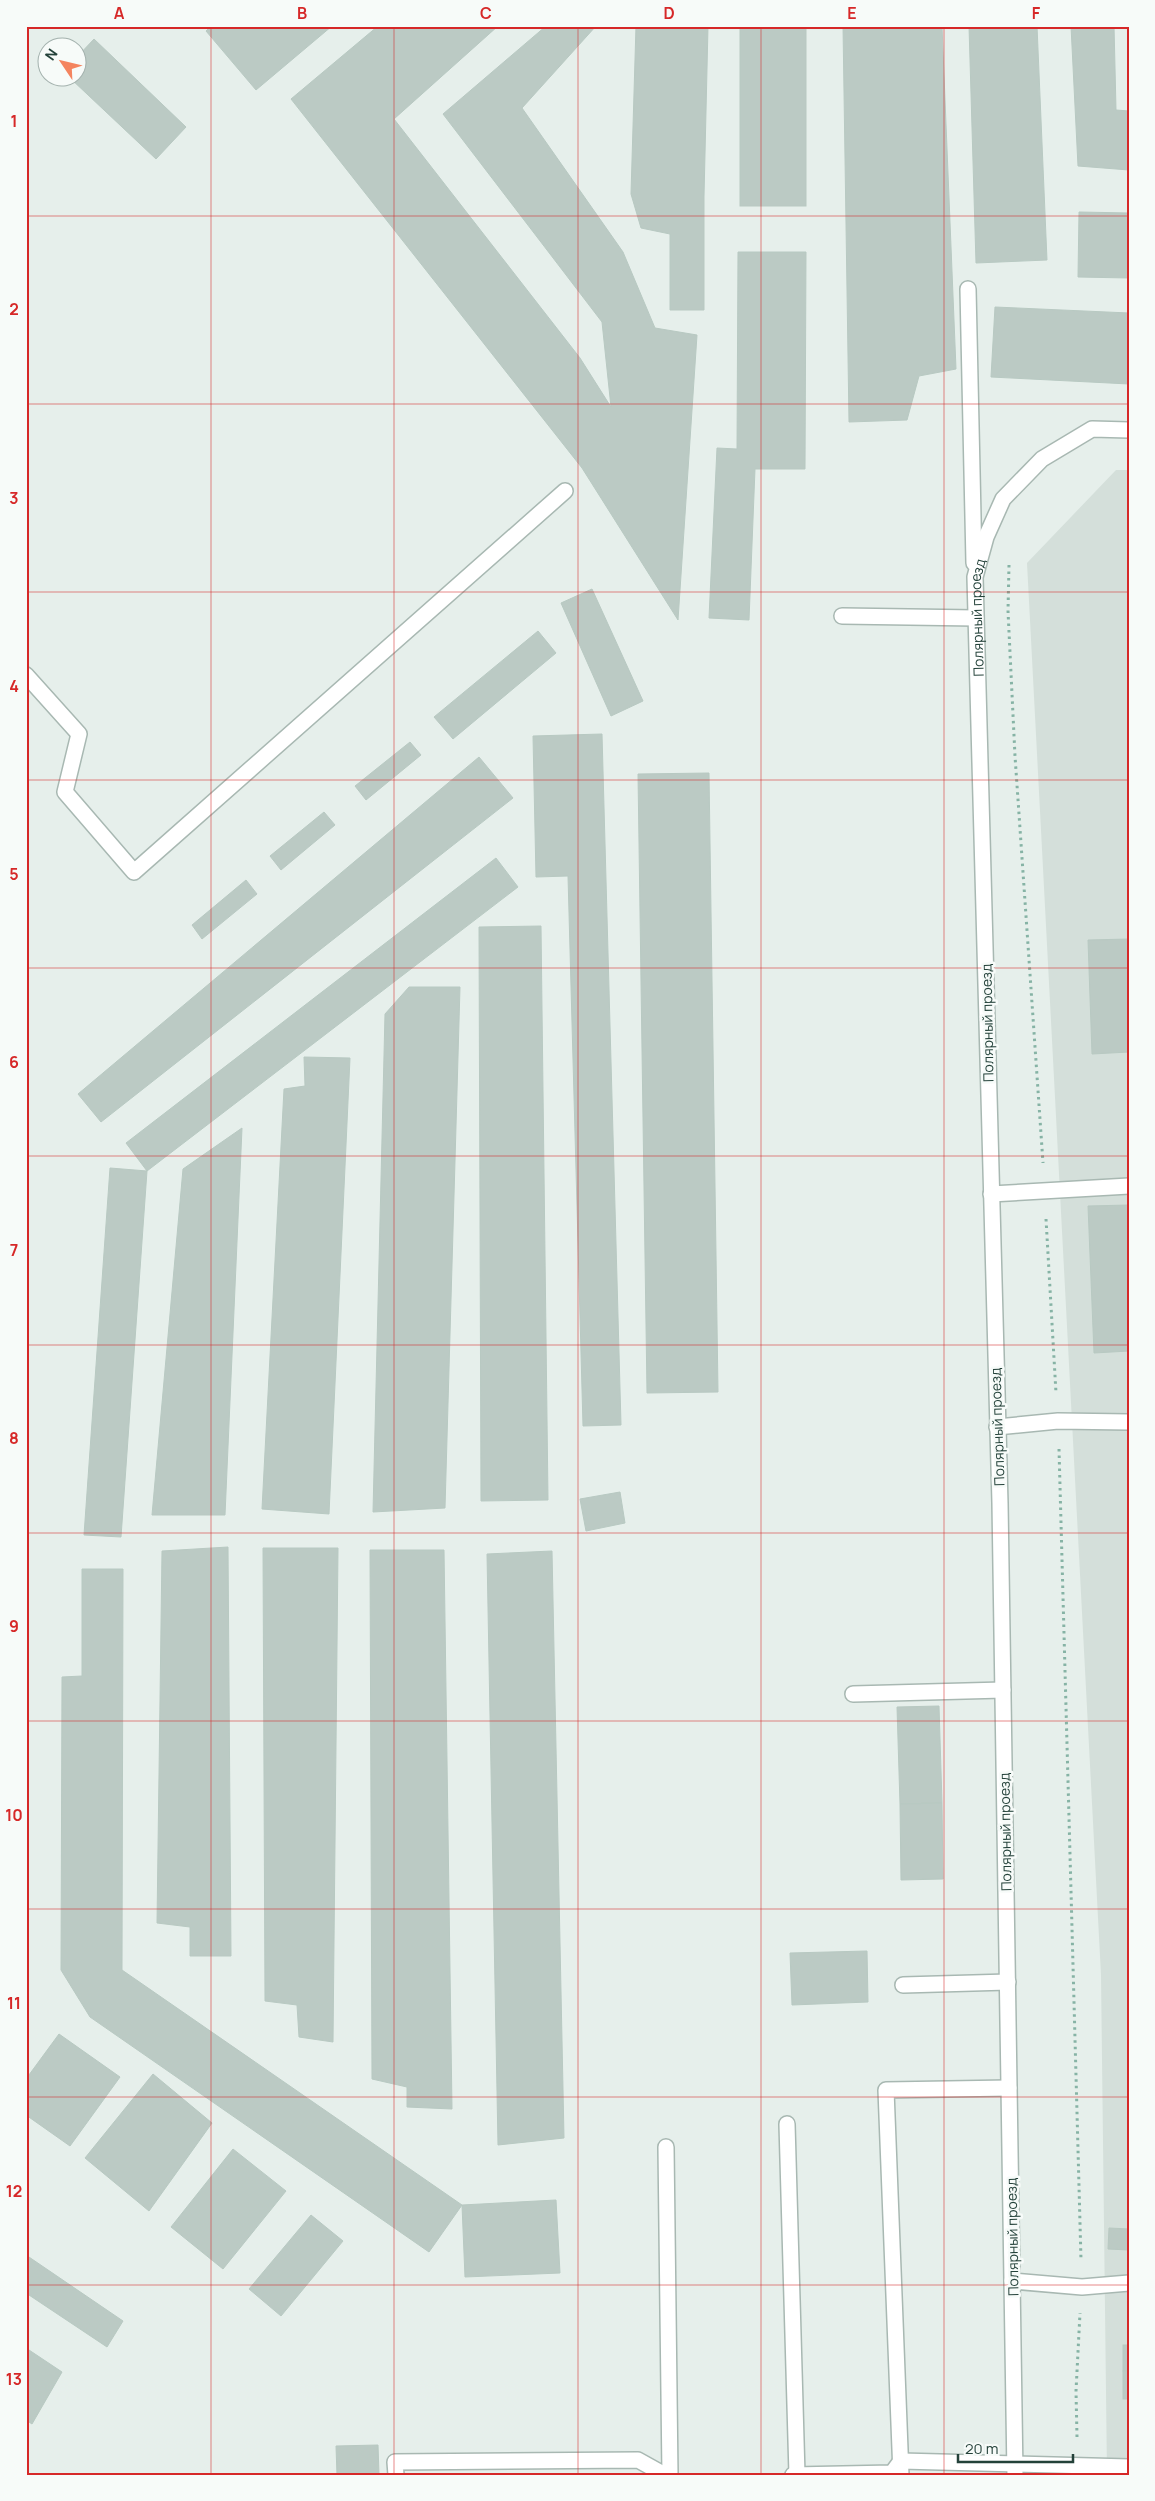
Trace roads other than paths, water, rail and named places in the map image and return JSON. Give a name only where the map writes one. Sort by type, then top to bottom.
[{"type":"street","points":[[968,289],[975,577]]},
{"type":"street","name":"Полярный проезд","points":[[1015,2469],[1003,1690],[975,577],[986,537],[1004,500],[1042,459],[1092,429],[1129,430]]},
{"type":"street","points":[[26,675],[79,734],[65,792],[134,872],[565,491]]},
{"type":"street","points":[[842,616],[976,618]]},
{"type":"street","points":[[991,1194],[1129,1186]]},
{"type":"street","points":[[997,1427],[1058,1421],[1129,1422]]},
{"type":"street","points":[[853,1694],[1003,1690]]},
{"type":"street","points":[[903,1985],[1008,1982]]},
{"type":"street","points":[[901,2468],[886,2090],[1009,2088]]},
{"type":"street","points":[[787,2124],[797,2474]]},
{"type":"street","points":[[666,2147],[670,2475]]},
{"type":"street","points":[[1012,2281],[1082,2288],[1129,2283]]},
{"type":"street","points":[[396,2475],[395,2462],[531,2468],[638,2460],[665,2475]]},
{"type":"street","points":[[793,2475],[892,2473],[901,2468],[1129,2467]]}]
